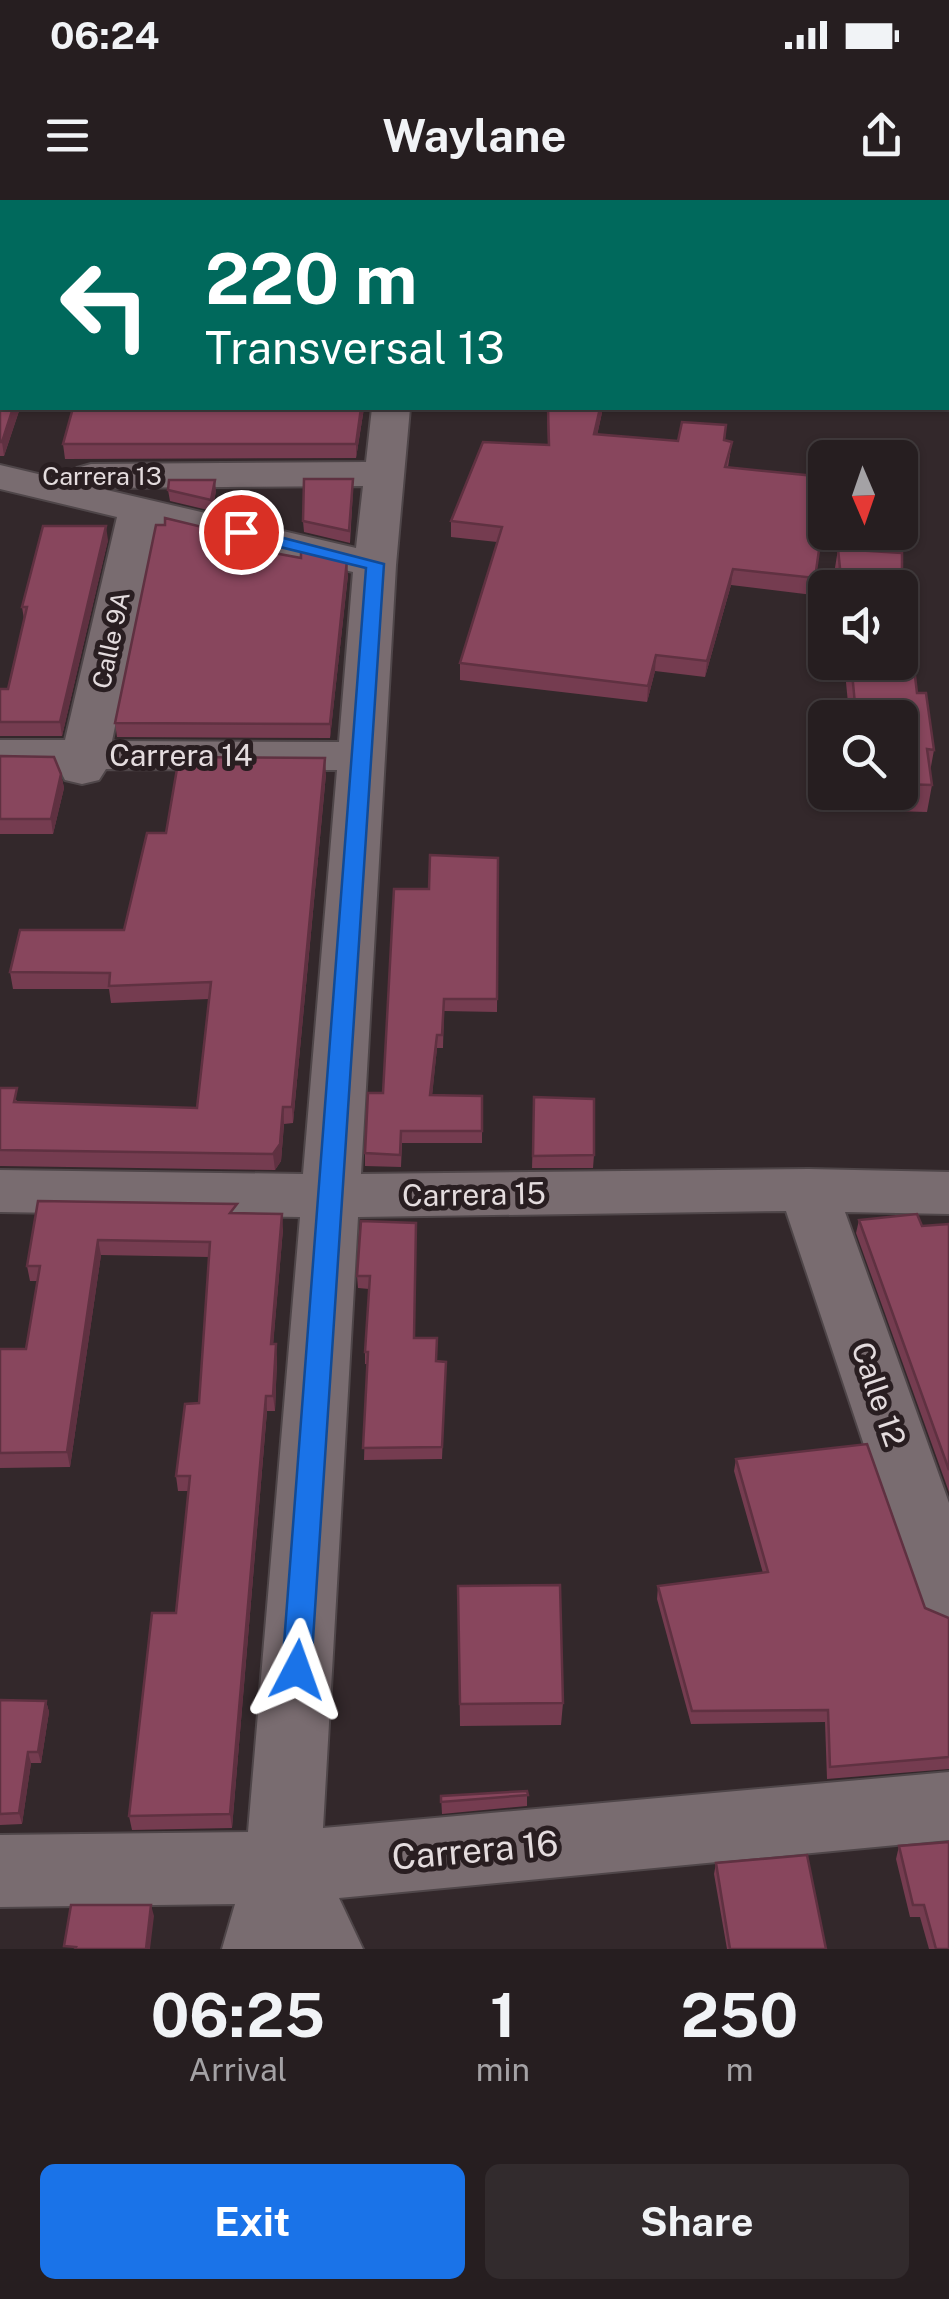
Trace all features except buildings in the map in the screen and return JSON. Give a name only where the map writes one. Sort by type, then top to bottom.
[{"type":"street","points":[[261,1949],[282,1868],[375,564],[391,410]]},
{"type":"street","name":"Carrera 13","points":[[0,477],[383,474]]},
{"type":"street","points":[[0,477],[375,564]]},
{"type":"street","name":"Calle 9A","points":[[84,762],[139,509]]},
{"type":"street","name":"Carrera 14","points":[[0,754],[84,762]]},
{"type":"street","points":[[0,770],[84,762],[361,764]]},
{"type":"street","name":"Carrera 15","points":[[0,1190],[330,1196],[808,1190],[949,1193]]},
{"type":"street","name":"Calle 12","points":[[808,1190],[949,1598]]},
{"type":"street","name":"Carrera 16","points":[[0,1870],[282,1868],[949,1806]]},
{"type":"street","points":[[282,1868],[324,1949]]},
{"type":"route","points":[[241,532],[375,564],[297,1670]]}]
